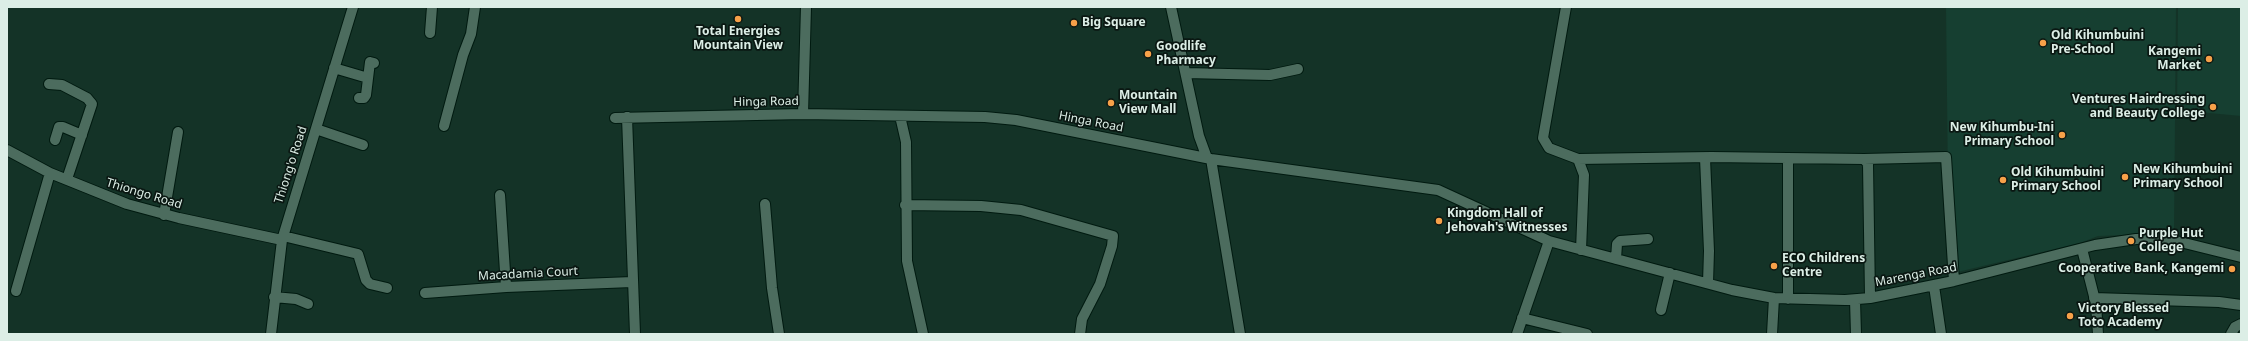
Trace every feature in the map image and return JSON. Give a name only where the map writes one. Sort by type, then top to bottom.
[{"type":"street","name":"Thiong'o Road","points":[[271,334],[274,297],[283,238],[353,7]]},
{"type":"street","points":[[430,33],[432,7]]},
{"type":"street","points":[[444,126],[463,55],[471,34],[475,7]]},
{"type":"street","points":[[803,114],[806,7]]},
{"type":"street","points":[[1171,7],[1199,136],[1209,159],[1240,334]]},
{"type":"street","points":[[1566,7],[1543,138],[1549,148],[1578,159],[1864,159],[1946,157],[1954,281]]},
{"type":"street","points":[[359,98],[364,98],[366,95],[370,62],[374,63]]},
{"type":"street","points":[[334,68],[368,78]]},
{"type":"street","points":[[1186,73],[1270,75],[1298,69]]},
{"type":"street","points":[[49,84],[62,85],[91,100],[92,108],[67,179]]},
{"type":"street","name":"Hinga Road","points":[[615,118],[803,114],[985,117],[1016,120],[1209,159],[1438,190],[1549,241]]},
{"type":"street","points":[[900,116],[906,142],[905,205],[907,261],[923,334]]},
{"type":"street","points":[[627,117],[635,334]]},
{"type":"street","points":[[55,140],[59,127],[63,127],[82,135]]},
{"type":"street","points":[[316,129],[363,144]]},
{"type":"street","points":[[164,214],[178,132]]},
{"type":"street","name":"Thiongo Road","points":[[7,150],[50,173],[114,200],[164,214],[358,254],[366,280],[370,284],[387,288]]},
{"type":"street","points":[[1705,158],[1709,251],[1708,283]]},
{"type":"street","points":[[1788,158],[1788,298]]},
{"type":"street","points":[[1578,159],[1584,175],[1581,250]]},
{"type":"street","points":[[1864,159],[1868,164],[1870,298]]},
{"type":"street","points":[[16,290],[50,173]]},
{"type":"street","points":[[500,195],[506,287]]},
{"type":"street","points":[[765,204],[772,288],[779,334]]},
{"type":"street","points":[[905,205],[982,206],[1021,210],[1113,236],[1112,246],[1100,284],[1082,319],[1080,334]]},
{"type":"street","name":"Marenga Road","points":[[1549,241],[1732,290],[1774,298],[1855,300],[1934,286],[2082,249],[2136,239],[2164,238],[2241,256]]},
{"type":"street","points":[[1616,259],[1617,244],[1620,241],[1648,239]]},
{"type":"street","points":[[1517,334],[1549,241]]},
{"type":"street","points":[[2082,249],[2098,318],[2098,334]]},
{"type":"street","points":[[1661,310],[1670,274]]},
{"type":"street","name":"Macadamia Court","points":[[425,293],[506,287],[632,282]]},
{"type":"street","points":[[1934,286],[1941,334]]},
{"type":"street","points":[[274,297],[302,300],[308,304]]},
{"type":"street","points":[[1772,334],[1774,298]]},
{"type":"street","points":[[2094,298],[2219,302],[2241,305]]},
{"type":"street","points":[[1855,300],[1856,334]]},
{"type":"street","points":[[1522,318],[1587,334]]},
{"type":"street","points":[[2231,334],[2235,327],[2241,324]]},
{"type":"shaded area","name":"New Kihumbu-Ini Primary School","points":[[1946,7],[2176,7],[2174,233],[2098,236],[2080,243],[1949,274]]},
{"type":"shaded area","name":"Kangemi Market","points":[[2178,7],[2241,7],[2241,116],[2177,110]]},
{"type":"place","name":"Total Energies Mountain View","points":[[738,19]]},
{"type":"place","name":"Big Square","points":[[1074,23]]},
{"type":"place","name":"Old Kihumbuini Pre-School","points":[[2043,43]]},
{"type":"place","name":"Goodlife Pharmacy","points":[[1148,54]]},
{"type":"place","name":"Kangemi Market","points":[[2209,59]]},
{"type":"place","name":"Mountain View Mall","points":[[1111,103]]},
{"type":"place","name":"Ventures Hairdressing and Beauty College","points":[[2213,107]]},
{"type":"place","name":"New Kihumbu-Ini Primary School","points":[[2062,135]]},
{"type":"place","name":"New Kihumbuini Primary School","points":[[2125,177]]},
{"type":"place","name":"Old Kihumbuini Primary School","points":[[2003,180]]},
{"type":"place","name":"Kingdom Hall of Jehovah's Witnesses","points":[[1439,221]]},
{"type":"place","name":"Purple Hut College","points":[[2131,241]]},
{"type":"place","name":"ECO Childrens Centre","points":[[1774,266]]},
{"type":"place","name":"Cooperative Bank, Kangemi","points":[[2232,269]]},
{"type":"place","name":"Victory Blessed Toto Academy","points":[[2070,316]]}]
